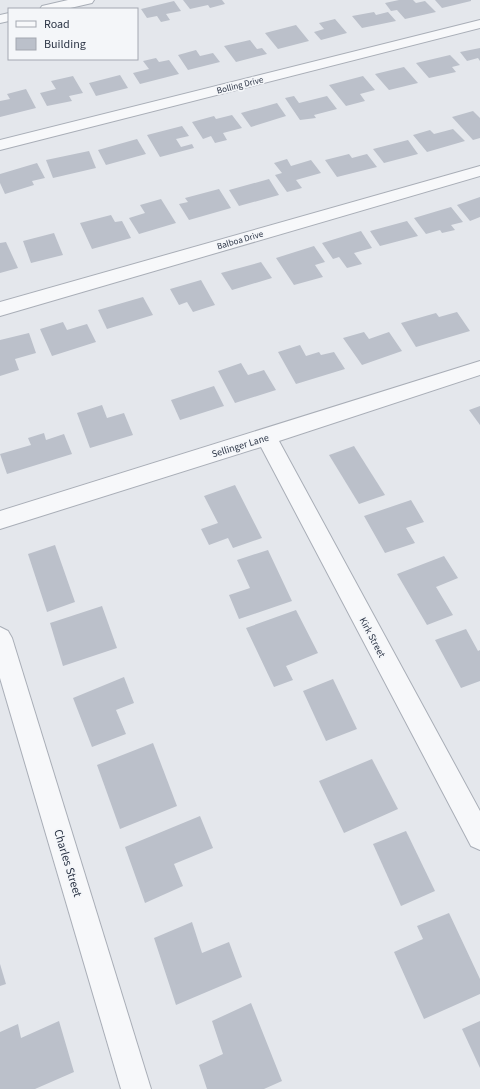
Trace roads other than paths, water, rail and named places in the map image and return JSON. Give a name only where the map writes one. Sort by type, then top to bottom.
[{"type":"street","points":[[51,8],[87,0]]},
{"type":"street","name":"Bolling Drive","points":[[0,145],[480,24]]},
{"type":"street","name":"Balboa Drive","points":[[0,308],[480,171]]},
{"type":"street","name":"Sellinger Lane","points":[[0,520],[480,368]]},
{"type":"street","name":"Kirk Street","points":[[266,437],[480,837]]},
{"type":"street","name":"Charles Street","points":[[0,638],[136,1089]]}]
